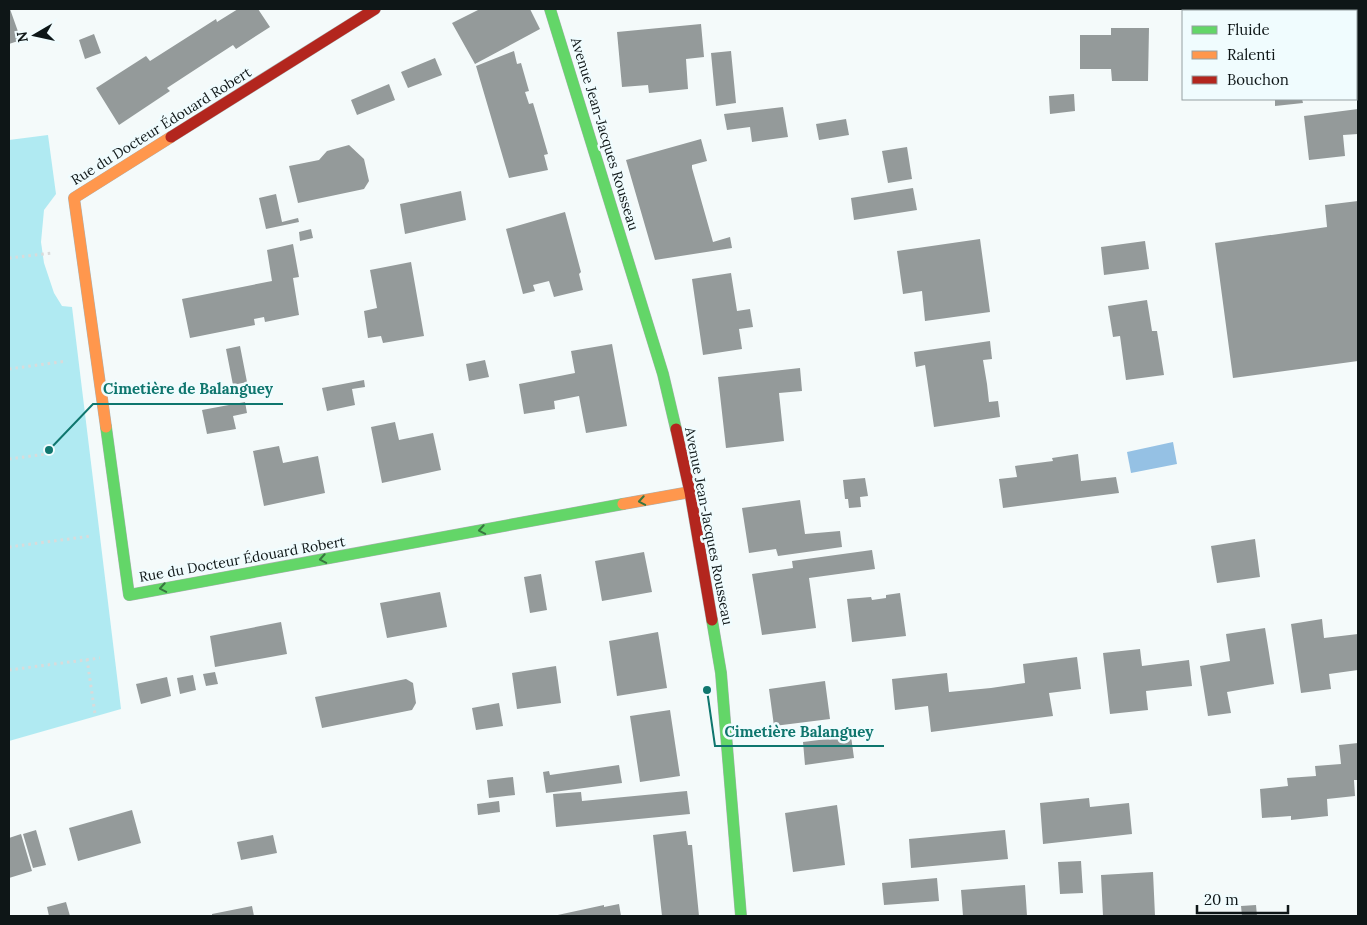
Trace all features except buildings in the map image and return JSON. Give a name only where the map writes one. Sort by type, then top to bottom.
[{"type":"street","name":"Rue du Docteur Édouard Robert","points":[[375,9],[74,198],[129,595],[690,492]]},
{"type":"street","name":"Avenue Jean-Jacques Rousseau","points":[[550,9],[663,374],[690,492],[720,673],[741,916]]},
{"type":"path","points":[[9,258],[81,248]]},
{"type":"path","points":[[9,369],[70,361]]},
{"type":"path","points":[[9,459],[54,453]]},
{"type":"path","points":[[9,547],[91,536]]},
{"type":"path","points":[[9,670],[100,658]]},
{"type":"path","points":[[87,659],[96,714]]},
{"type":"shaded area","points":[[48,135],[56,194],[44,210],[41,242],[44,263],[54,293],[62,306],[72,307],[121,709],[9,741],[9,140]]},
{"type":"shaded area","points":[[1173,442],[1177,464],[1131,473],[1127,452]]},
{"type":"traffic: fast","points":[[550,9],[663,374],[676,429]]},
{"type":"traffic: fast","points":[[106,427],[129,595],[623,504]]},
{"type":"traffic: fast","points":[[712,620],[721,673],[741,916]]},
{"type":"traffic: slow","points":[[106,427],[74,198],[171,137]]},
{"type":"traffic: slow","points":[[623,504],[690,492]]},
{"type":"traffic: jam","points":[[171,137],[375,9]]},
{"type":"traffic: jam","points":[[676,429],[690,492],[712,620]]},
{"type":"place","name":"Cimetière de Balanguey","points":[[49,450]]},
{"type":"place","name":"Cimetière Balanguey","points":[[707,690]]}]
